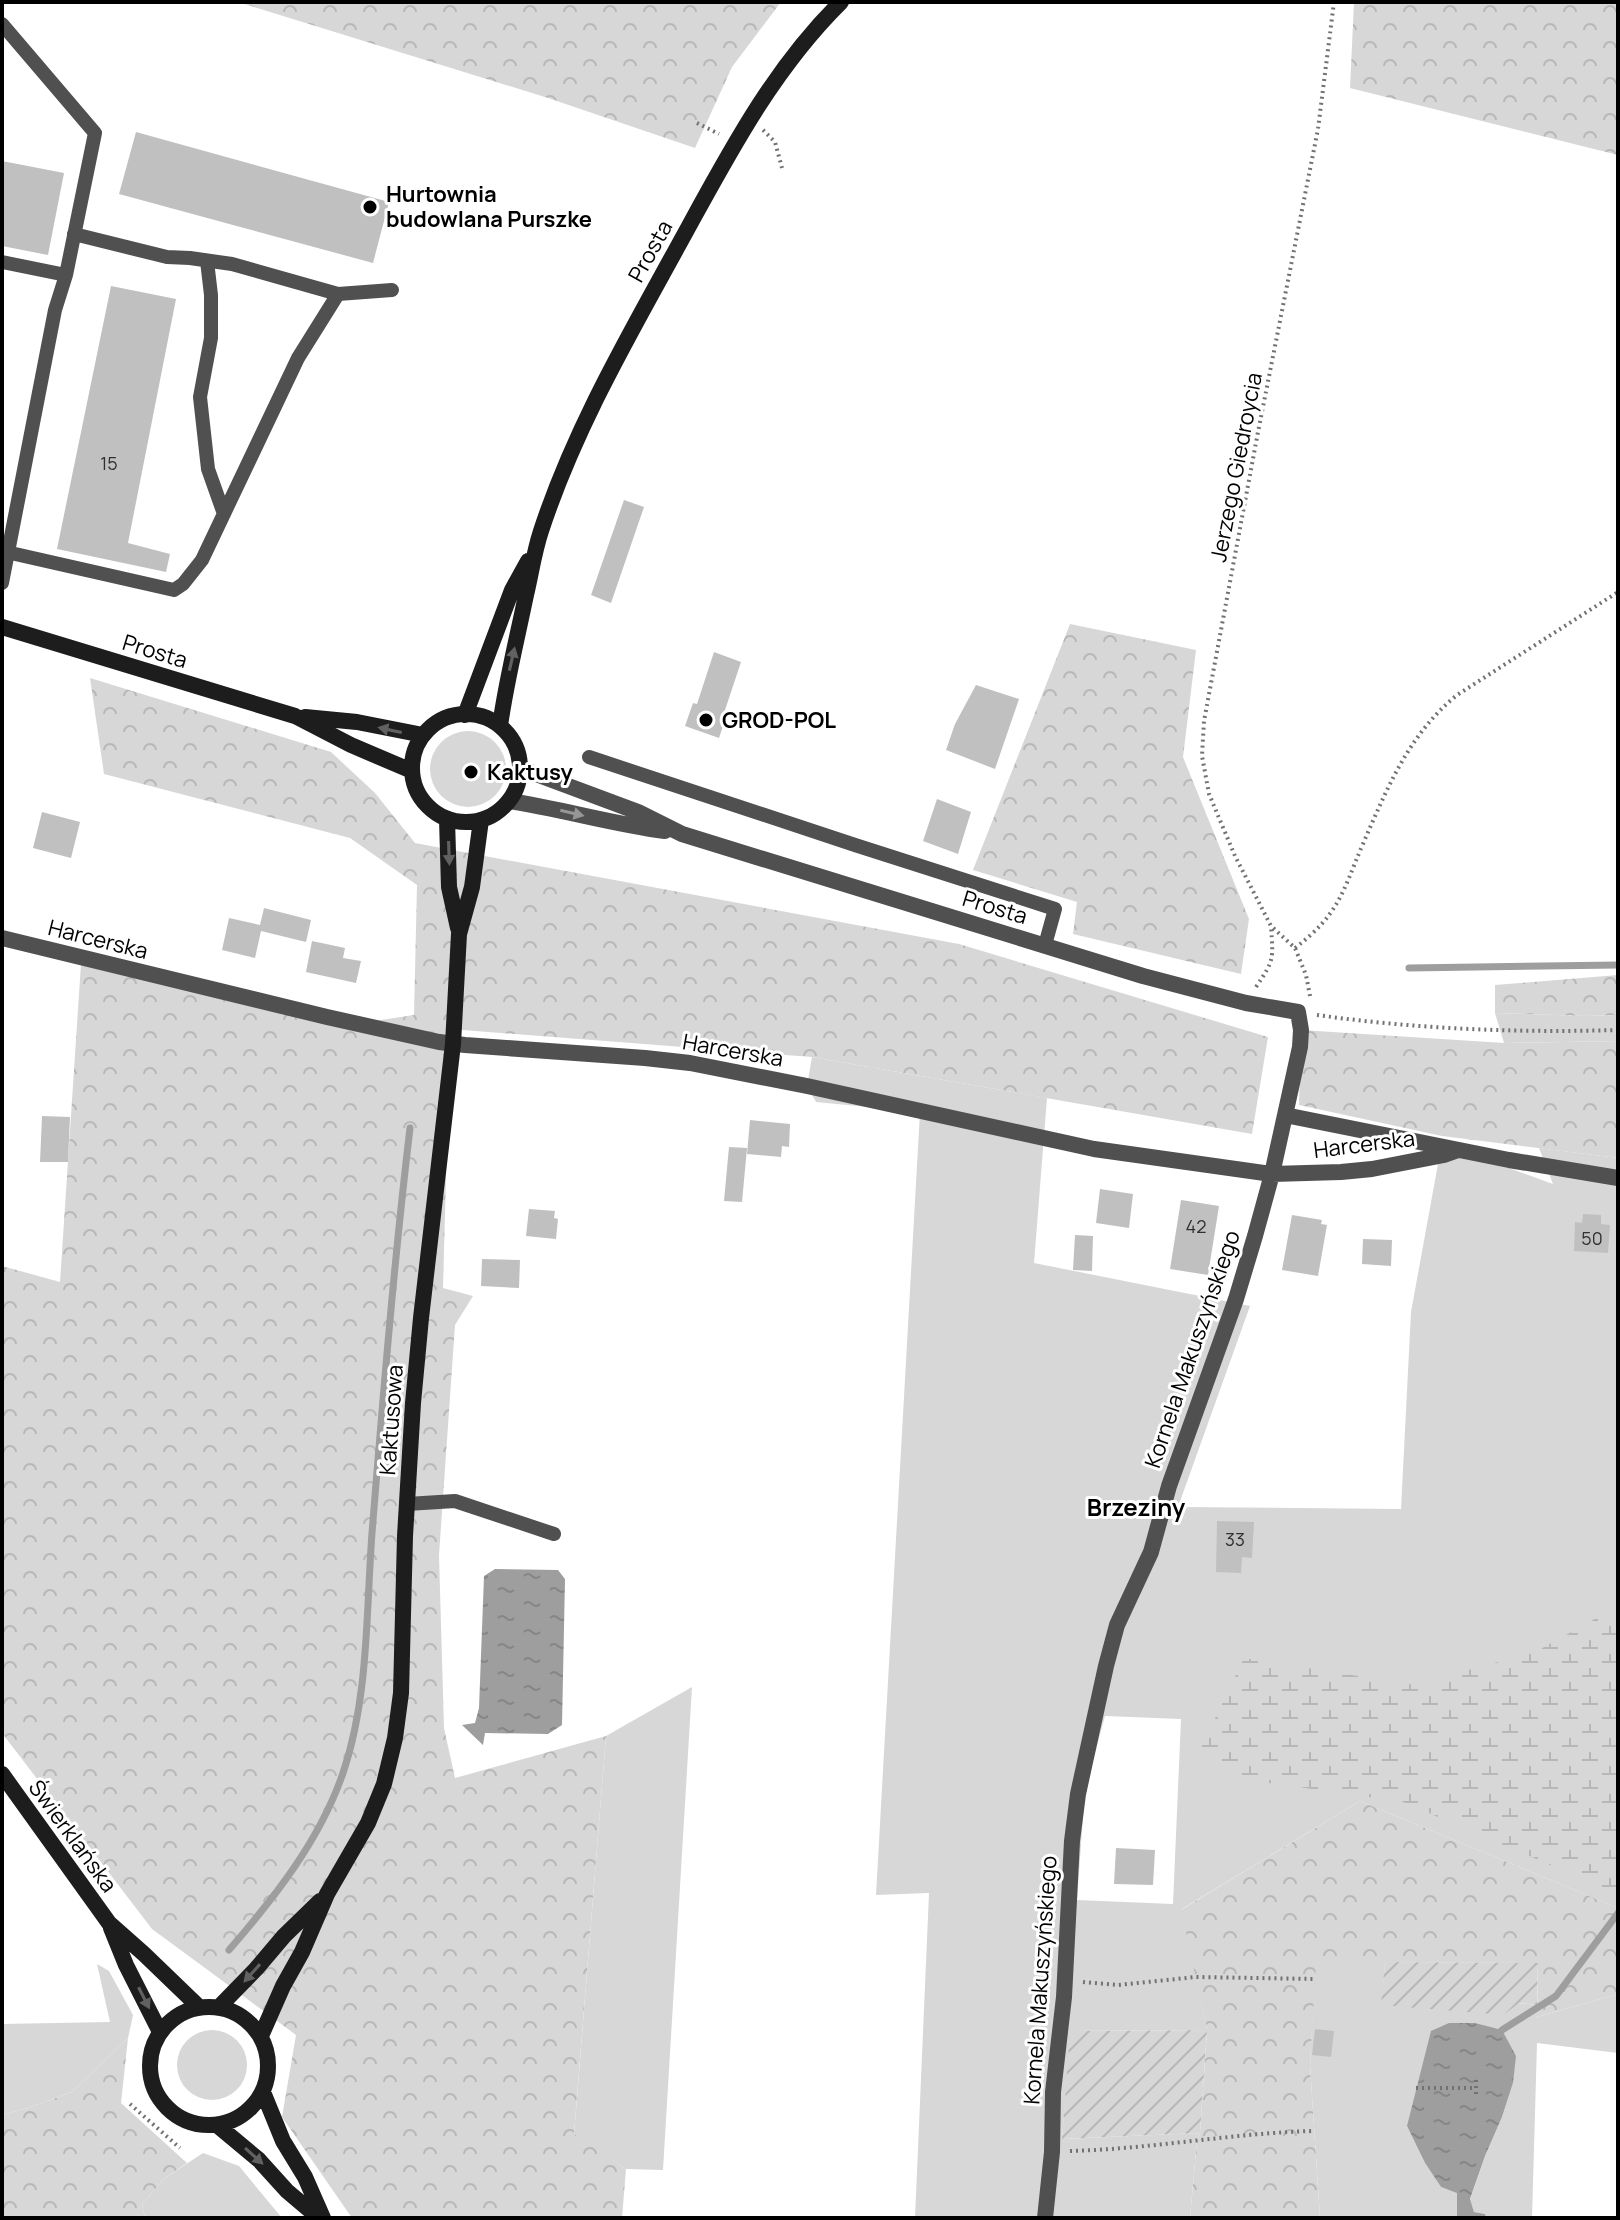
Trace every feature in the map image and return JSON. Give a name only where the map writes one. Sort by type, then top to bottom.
[{"type":"street","name":"Prosta","points":[[465,715],[519,591],[560,479],[605,380],[750,117],[786,64],[841,2]]},
{"type":"street","name":"Prosta","points":[[500,726],[519,591]]},
{"type":"street","name":"Prosta","points":[[2,627],[295,716],[351,745],[412,771]]},
{"type":"street","points":[[465,715],[483,717],[500,726],[515,744],[520,768],[518,785],[509,801],[497,813],[481,820],[464,822],[447,819],[432,809],[420,796],[412,771],[415,752],[423,735],[446,718],[465,715]]},
{"type":"street","name":"Prosta","points":[[295,716],[357,722],[423,735]]},
{"type":"street","name":"Prosta","points":[[520,768],[638,812],[682,834]]},
{"type":"street","name":"Prosta","points":[[509,801],[682,834],[1143,976],[1246,1003],[1305,1013]]},
{"type":"street","name":"Kaktusowa","points":[[447,819],[449,887],[459,934]]},
{"type":"street","name":"Kaktusowa","points":[[261,2036],[327,1894],[368,1823],[384,1784],[395,1738],[401,1693],[407,1504],[421,1318],[453,1044],[459,934],[472,887],[481,820]]},
{"type":"street","name":"Harcerska","points":[[2,938],[327,1017],[453,1044],[690,1063],[1094,1149],[1272,1174],[1372,1169],[1458,1150]]},
{"type":"street","name":"Kornela Makuszyńskiego","points":[[1045,2218],[1078,1794],[1117,1625],[1151,1552],[1169,1486],[1236,1299],[1272,1174],[1305,1013]]},
{"type":"street","name":"Harcerska","points":[[1285,1115],[1618,1178]]},
{"type":"street","name":"Świerklańska","points":[[2,1774],[109,1923],[199,2007]]},
{"type":"street","name":"Kaktusowa","points":[[219,2007],[327,1894]]},
{"type":"street","name":"Świerklańska","points":[[109,1923],[126,1965],[160,2032]]},
{"type":"street","points":[[199,2007],[219,2007],[243,2017],[261,2036],[269,2069],[263,2092],[244,2114],[217,2125],[200,2125],[183,2120],[162,2103],[155,2092],[149,2067],[154,2043],[160,2032],[177,2016],[199,2007]]},
{"type":"street","points":[[263,2092],[283,2141],[305,2177],[321,2218]]},
{"type":"street","points":[[217,2125],[259,2160],[287,2191],[321,2218]]},
{"type":"lane","points":[[2,24],[95,133],[66,275],[55,310],[5,552],[2,583]]},
{"type":"lane","points":[[74,234],[167,257],[232,264],[338,294],[392,290]]},
{"type":"lane","points":[[207,261],[211,338],[200,397],[208,469],[224,514]]},
{"type":"lane","points":[[2,262],[66,275]]},
{"type":"lane","points":[[5,552],[174,590],[183,584],[202,560],[298,358],[338,294]]},
{"type":"lane","points":[[589,757],[1055,909],[1045,945]]},
{"type":"lane","points":[[407,1504],[455,1501],[554,1534]]},
{"type":"path","name":"Jerzego Giedroycia","points":[[1305,1013],[1306,975],[1295,948],[1271,926],[1235,856],[1209,794],[1202,756],[1204,721],[1318,129],[1334,2]]},
{"type":"path","points":[[750,117],[775,142],[782,168]]},
{"type":"path","points":[[1295,948],[1333,913],[1405,755],[1436,712],[1457,695],[1618,592]]},
{"type":"path","name":"Jerzego Giedroycia","points":[[1246,1003],[1270,968],[1273,956],[1271,926]]},
{"type":"path","points":[[1305,1013],[1353,1020],[1484,1029],[1618,1030]]},
{"type":"path","points":[[1065,1980],[1118,1985],[1196,1977],[1316,1979]]},
{"type":"path","points":[[1476,2080],[1476,2096]]},
{"type":"path","points":[[1416,2088],[1476,2088]]},
{"type":"path","points":[[130,2104],[180,2148]]},
{"type":"path","points":[[1052,2152],[1123,2150],[1264,2132],[1314,2131]]},
{"type":"green space","points":[[238,2],[781,2],[732,67],[695,148],[548,98]]},
{"type":"green space","points":[[1354,2],[1618,2],[1618,155],[1350,88]]},
{"type":"green space","points":[[1070,624],[1196,650],[1183,757],[1249,919],[1241,974],[1073,934],[1077,902],[973,870]]},
{"type":"green space","points":[[90,678],[331,752],[375,793],[415,843],[959,944],[1268,1037],[1252,1134],[812,1057],[450,1029],[443,1288],[473,1296],[455,1325],[439,1555],[444,1728],[455,1778],[606,1736],[574,2134],[626,2169],[622,2218],[352,2218],[282,2117],[296,2035],[152,1929],[2,1733],[2,1266],[60,1282],[81,964],[348,1025],[414,1015],[417,885],[350,838],[104,774]]},
{"type":"green space","points":[[461,731],[475,731],[489,737],[500,748],[506,769],[503,784],[495,796],[475,807],[461,807],[447,801],[436,790],[430,776],[430,762],[436,748],[447,737]]},
{"type":"green space","points":[[1618,975],[1618,1015],[1495,1013],[1495,985]]},
{"type":"green space","points":[[1495,1013],[1618,1015],[1618,1041],[1504,1043]]},
{"type":"green space","points":[[1301,1030],[1504,1043],[1618,1041],[1618,1158],[1442,1136],[1299,1105]]},
{"type":"green space","points":[[812,1057],[1047,1098],[1034,1263],[1250,1306],[1178,1507],[1401,1509],[1411,1312],[1440,1153],[1458,1150],[1553,1184],[1539,1148],[1618,1158],[1618,1908],[1360,1801],[1182,1909],[1207,2030],[1071,2031],[1062,2139],[1200,2133],[1190,2218],[915,2218],[929,1893],[876,1895],[920,1112],[816,1102],[807,1086]],"holes":[[[1105,1716],[1181,1719],[1173,1904],[1077,1900],[1085,1790]]]},
{"type":"green space","points":[[1618,1606],[1618,1892],[1403,1802],[1241,1779],[1199,1752],[1244,1658],[1415,1685],[1537,1651]]},
{"type":"green space","points":[[692,1687],[663,2170],[626,2169],[574,2135],[606,1736]]},
{"type":"green space","points":[[1360,1801],[1618,1908],[1618,1994],[1537,2017],[1538,1963],[1316,1962],[1310,2065],[1320,2218],[1190,2218],[1207,2030],[1181,1910]]},
{"type":"green space","points":[[1315,1962],[1385,1962],[1382,2005],[1519,2003],[1537,2005],[1537,2017],[1618,1994],[1618,2053],[1537,2043],[1532,2218],[1486,2218],[1485,2214],[1474,2212],[1470,2200],[1513,2083],[1407,2126],[1441,2187],[1457,2192],[1457,2218],[1320,2218],[1310,2065]]},
{"type":"green space","points":[[1385,1962],[1538,1963],[1537,2005],[1519,2003],[1503,2015],[1381,2005]]},
{"type":"green space","points":[[97,1964],[109,1971],[133,2015],[128,2038],[72,2092],[2,2115],[2,2024],[110,2022]]},
{"type":"green space","points":[[212,2030],[237,2040],[247,2065],[237,2090],[212,2100],[187,2090],[177,2065],[187,2040]]},
{"type":"green space","points":[[1207,2030],[1200,2133],[1062,2139],[1070,2031]]},
{"type":"green space","points":[[128,2038],[121,2103],[187,2163],[165,2178],[142,2204],[145,2218],[2,2218],[2,2115],[72,2092]]},
{"type":"green space","points":[[203,2153],[239,2166],[282,2218],[145,2218],[142,2204],[165,2178]]},
{"type":"water","points":[[495,1569],[558,1570],[565,1579],[562,1725],[548,1734],[485,1733],[483,1745],[462,1725],[475,1723],[479,1708],[484,1576]]},
{"type":"water","points":[[1449,2023],[1475,2023],[1502,2030],[1516,2056],[1513,2083],[1470,2199],[1474,2212],[1485,2214],[1486,2218],[1457,2218],[1457,2193],[1441,2187],[1407,2126],[1431,2031]]},
{"type":"building","points":[[136,132],[389,202],[373,263],[119,194]]},
{"type":"building","points":[[2,161],[64,173],[48,255],[2,246]]},
{"type":"building","points":[[111,286],[176,299],[128,543],[170,554],[166,572],[57,549]]},
{"type":"building","points":[[624,500],[644,507],[611,603],[591,595]]},
{"type":"building","points":[[714,652],[741,662],[719,738],[685,726],[693,703],[697,704]]},
{"type":"building","points":[[976,685],[1019,699],[995,769],[946,750],[955,724]]},
{"type":"building","points":[[937,799],[971,812],[958,854],[923,841]]},
{"type":"building","points":[[42,812],[80,822],[71,858],[33,848]]},
{"type":"building","points":[[264,908],[311,920],[306,942],[261,931],[255,958],[222,950],[229,918],[260,925]]},
{"type":"building","points":[[312,941],[345,948],[343,958],[361,961],[356,983],[306,972]]},
{"type":"building","points":[[42,1116],[70,1117],[68,1162],[40,1162]]},
{"type":"building","points":[[750,1120],[790,1124],[789,1147],[782,1146],[781,1157],[747,1154]]},
{"type":"building","points":[[729,1147],[747,1148],[742,1202],[724,1201]]},
{"type":"building","points":[[1100,1189],[1133,1194],[1129,1228],[1096,1223]]},
{"type":"building","points":[[1181,1200],[1219,1206],[1208,1275],[1170,1269]]},
{"type":"building","points":[[529,1209],[555,1211],[554,1218],[558,1219],[556,1239],[526,1236]]},
{"type":"building","points":[[1583,1214],[1601,1215],[1601,1224],[1610,1225],[1608,1253],[1574,1251],[1575,1222],[1582,1223]]},
{"type":"building","points":[[1292,1215],[1322,1220],[1321,1224],[1327,1225],[1318,1276],[1282,1270]]},
{"type":"building","points":[[1075,1235],[1093,1236],[1092,1271],[1073,1270]]},
{"type":"building","points":[[1363,1239],[1392,1240],[1391,1266],[1362,1264]]},
{"type":"building","points":[[482,1259],[520,1260],[519,1288],[481,1286]]},
{"type":"building","points":[[1217,1521],[1254,1522],[1252,1558],[1242,1557],[1241,1573],[1216,1572]]},
{"type":"building","points":[[1116,1848],[1155,1850],[1153,1885],[1114,1884]]},
{"type":"building","points":[[1315,2029],[1334,2031],[1331,2057],[1312,2055]]},
{"type":"waterway","points":[[1409,968],[1618,965]]},
{"type":"waterway","points":[[229,1950],[295,1867],[322,1821],[343,1773],[358,1714],[385,1380],[410,1128]]},
{"type":"waterway","points":[[1502,2030],[1556,1996],[1618,1913]]},
{"type":"place","name":"Hurtownia budowlana Purszke","points":[[370,207]]},
{"type":"place","name":"GROD-POL","points":[[706,720]]},
{"type":"place","name":"Kaktusy","points":[[471,772]]},
{"type":"district","name":"Brzeziny","points":[[1136,1506]]}]
